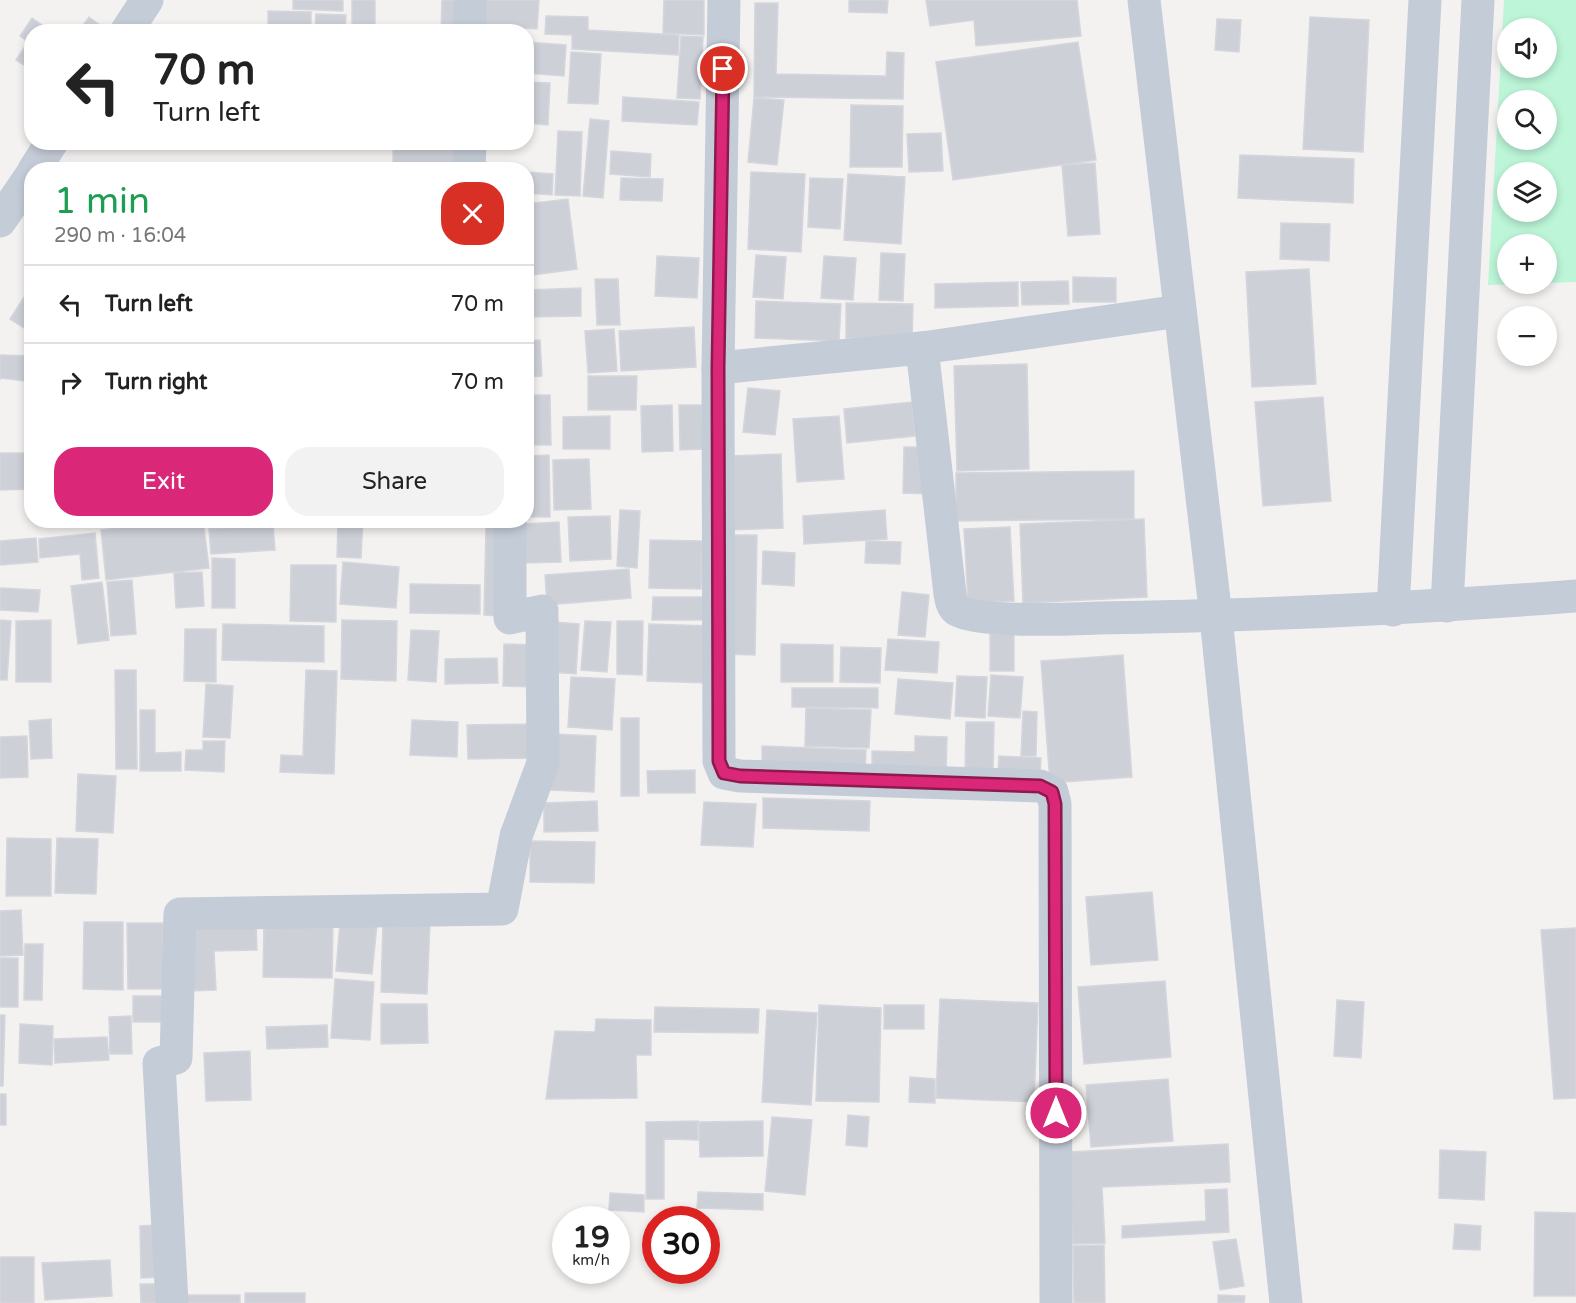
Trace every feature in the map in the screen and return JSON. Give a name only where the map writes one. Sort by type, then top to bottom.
[{"type":"street","points":[[131,24],[147,0]]},
{"type":"street","points":[[470,24],[471,0]]},
{"type":"street","points":[[724,0],[718,368],[719,761],[724,773],[740,776],[1040,786],[1052,792],[1055,804],[1056,1303]]},
{"type":"street","points":[[1144,0],[1216,616],[1286,1303]]},
{"type":"street","points":[[1393,610],[1425,0]]},
{"type":"street","points":[[1446,606],[1478,0]]},
{"type":"street","points":[[0,221],[24,186]]},
{"type":"street","points":[[718,368],[922,348],[1180,311]]},
{"type":"street","points":[[922,348],[950,594],[957,610],[969,614],[1020,619],[1216,616],[1393,610],[1576,596]]},
{"type":"street","points":[[172,1303],[159,1063],[176,1058],[180,914],[502,909],[516,836],[543,764],[542,611],[510,618],[510,528]]},
{"type":"green space","points":[[1504,0],[1576,0],[1576,282],[1557,283],[1557,234],[1497,234],[1497,285],[1488,285],[1497,125],[1497,150],[1557,150],[1557,90],[1499,90],[1500,78],[1557,78],[1557,18],[1503,18]]},
{"type":"building","points":[[293,0],[343,0],[343,11],[293,9]]},
{"type":"building","points":[[352,0],[375,0],[375,24],[352,24]]},
{"type":"building","points":[[442,0],[467,0],[466,24],[441,24]]},
{"type":"building","points":[[482,0],[539,0],[537,29],[534,29],[534,24],[480,24]]},
{"type":"building","points":[[664,0],[704,0],[704,35],[663,33]]},
{"type":"building","points":[[849,0],[888,0],[887,13],[849,12]]},
{"type":"building","points":[[926,0],[1077,0],[1081,36],[976,46],[974,20],[930,26]]},
{"type":"building","points":[[755,3],[778,3],[776,74],[886,76],[887,52],[904,53],[903,99],[754,97]]},
{"type":"building","points":[[268,11],[311,12],[311,24],[268,24]]},
{"type":"building","points":[[316,14],[346,15],[345,24],[315,24]]},
{"type":"building","points":[[546,16],[588,17],[588,30],[679,35],[678,55],[572,49],[572,35],[545,34]]},
{"type":"building","points":[[89,17],[98,24],[84,24]]},
{"type":"building","points":[[1310,17],[1369,20],[1363,152],[1303,149]]},
{"type":"building","points":[[32,18],[41,24],[28,24]]},
{"type":"building","points":[[1217,19],[1241,20],[1239,52],[1215,50]]},
{"type":"building","points":[[681,36],[703,37],[700,99],[677,98]]},
{"type":"building","points":[[1078,42],[1096,160],[953,180],[936,62]]},
{"type":"building","points":[[534,43],[566,45],[564,76],[534,74]]},
{"type":"building","points":[[24,48],[24,65],[16,60]]},
{"type":"building","points":[[571,52],[601,54],[598,104],[568,103]]},
{"type":"building","points":[[534,82],[550,83],[548,125],[534,124]]},
{"type":"building","points":[[623,97],[699,102],[697,125],[622,121]]},
{"type":"building","points":[[754,98],[784,100],[777,165],[748,162]]},
{"type":"building","points":[[851,105],[903,106],[902,167],[850,167]]},
{"type":"building","points":[[590,119],[609,121],[603,198],[583,196]]},
{"type":"building","points":[[558,131],[582,132],[580,196],[555,195]]},
{"type":"building","points":[[941,133],[943,171],[909,172],[907,134]]},
{"type":"building","points":[[393,150],[459,150],[458,162],[393,162]]},
{"type":"building","points":[[611,151],[651,154],[650,177],[610,174]]},
{"type":"building","points":[[1240,155],[1354,159],[1353,203],[1238,198]]},
{"type":"building","points":[[1095,163],[1100,234],[1068,236],[1062,165]]},
{"type":"building","points":[[751,172],[805,174],[801,252],[748,249]]},
{"type":"building","points":[[534,173],[553,174],[552,195],[534,194]]},
{"type":"building","points":[[848,174],[905,177],[901,244],[844,240]]},
{"type":"building","points":[[621,178],[663,179],[662,201],[620,200]]},
{"type":"building","points":[[810,178],[843,179],[840,229],[808,227]]},
{"type":"building","points":[[568,199],[577,269],[534,275],[534,203]]},
{"type":"building","points":[[1281,223],[1330,224],[1329,261],[1280,259]]},
{"type":"building","points":[[881,253],[905,254],[903,301],[879,300]]},
{"type":"building","points":[[756,255],[786,257],[783,299],[753,297]]},
{"type":"building","points":[[657,256],[699,258],[697,298],[655,296]]},
{"type":"building","points":[[824,256],[856,258],[853,300],[821,298]]},
{"type":"building","points":[[1309,269],[1316,384],[1252,387],[1246,272]]},
{"type":"building","points":[[1073,277],[1116,278],[1116,302],[1073,302]]},
{"type":"building","points":[[595,279],[618,279],[620,325],[597,325]]},
{"type":"building","points":[[1068,281],[1069,304],[1022,305],[1021,282]]},
{"type":"building","points":[[1018,282],[1018,306],[935,308],[935,284]]},
{"type":"building","points":[[581,288],[581,316],[534,317],[534,290]]},
{"type":"building","points":[[24,297],[24,328],[10,319]]},
{"type":"building","points":[[756,301],[841,304],[839,341],[755,338]]},
{"type":"building","points":[[846,303],[913,304],[912,340],[846,338]]},
{"type":"building","points":[[694,327],[696,367],[621,371],[619,331]]},
{"type":"building","points":[[614,329],[617,371],[588,373],[585,331]]},
{"type":"building","points":[[534,340],[540,340],[542,376],[534,376]]},
{"type":"building","points":[[0,355],[24,356],[24,381],[1,378],[0,380]]},
{"type":"building","points":[[1027,364],[1029,469],[957,471],[954,366]]},
{"type":"building","points":[[588,376],[637,376],[636,410],[588,410]]},
{"type":"building","points":[[748,388],[780,391],[775,435],[743,432]]},
{"type":"building","points":[[534,395],[550,395],[551,445],[534,445]]},
{"type":"building","points":[[1323,397],[1331,501],[1263,506],[1255,402]]},
{"type":"building","points":[[912,402],[915,436],[847,443],[844,409]]},
{"type":"building","points":[[672,405],[673,451],[642,452],[641,406]]},
{"type":"building","points":[[679,405],[702,405],[703,449],[680,450]]},
{"type":"building","points":[[610,416],[610,449],[563,449],[563,417]]},
{"type":"building","points":[[839,416],[844,479],[797,482],[793,419]]},
{"type":"building","points":[[904,447],[928,447],[928,494],[903,493]]},
{"type":"building","points":[[0,453],[24,453],[24,489],[0,490]]},
{"type":"building","points":[[781,454],[783,528],[730,530],[728,456]]},
{"type":"building","points":[[549,455],[550,517],[534,517],[534,456]]},
{"type":"building","points":[[589,459],[591,509],[554,510],[553,460]]},
{"type":"building","points":[[1134,471],[1134,519],[956,521],[956,473]]},
{"type":"building","points":[[620,510],[640,511],[637,568],[617,566]]},
{"type":"building","points":[[885,510],[887,539],[804,544],[803,516]]},
{"type":"building","points":[[610,516],[611,559],[570,561],[568,517]]},
{"type":"building","points":[[1144,519],[1147,597],[1023,603],[1020,524]]},
{"type":"building","points":[[559,522],[561,562],[524,563],[523,528],[534,528],[534,523]]},
{"type":"building","points":[[1010,527],[1014,601],[968,603],[964,529]]},
{"type":"building","points":[[204,528],[209,568],[106,580],[101,530]]},
{"type":"building","points":[[273,528],[275,550],[211,554],[209,529]]},
{"type":"building","points":[[338,528],[363,528],[361,558],[337,557]]},
{"type":"building","points":[[486,528],[505,528],[503,616],[484,615]]},
{"type":"building","points":[[95,533],[99,578],[82,580],[80,554],[40,558],[39,539]]},
{"type":"building","points":[[726,535],[757,535],[755,655],[725,654]]},
{"type":"building","points":[[36,538],[38,562],[0,565],[0,541]]},
{"type":"building","points":[[650,540],[702,541],[701,589],[649,588]]},
{"type":"building","points":[[866,541],[901,542],[900,564],[865,563]]},
{"type":"building","points":[[763,551],[795,553],[794,586],[762,584]]},
{"type":"building","points":[[212,558],[235,559],[235,608],[212,608]]},
{"type":"building","points":[[343,562],[399,567],[396,608],[340,604]]},
{"type":"building","points":[[291,565],[336,565],[336,622],[290,621]]},
{"type":"building","points":[[629,569],[631,598],[547,605],[545,575]]},
{"type":"building","points":[[202,572],[204,606],[176,608],[174,573]]},
{"type":"building","points":[[132,580],[136,634],[111,636],[107,582]]},
{"type":"building","points":[[102,582],[109,640],[78,644],[71,586]]},
{"type":"building","points":[[410,584],[480,585],[480,614],[410,613]]},
{"type":"building","points":[[0,588],[40,590],[38,612],[0,610]]},
{"type":"building","points":[[902,592],[929,595],[925,637],[898,635]]},
{"type":"building","points":[[653,597],[704,597],[704,620],[652,620]]},
{"type":"building","points":[[0,620],[11,621],[7,680],[0,680]]},
{"type":"building","points":[[51,620],[51,682],[16,682],[16,621]]},
{"type":"building","points":[[342,620],[397,621],[396,681],[341,679]]},
{"type":"building","points":[[585,621],[611,622],[607,672],[581,670]]},
{"type":"building","points":[[617,621],[643,621],[642,675],[617,674]]},
{"type":"building","points":[[554,622],[579,624],[576,674],[550,672]]},
{"type":"building","points":[[223,624],[324,626],[324,662],[222,660]]},
{"type":"building","points":[[649,624],[711,626],[708,683],[647,681]]},
{"type":"building","points":[[185,629],[216,629],[216,682],[184,681]]},
{"type":"building","points":[[411,630],[439,631],[436,682],[408,680]]},
{"type":"building","points":[[990,634],[1014,634],[1014,671],[990,671]]},
{"type":"building","points":[[888,639],[939,642],[937,673],[885,670]]},
{"type":"building","points":[[504,644],[537,645],[536,687],[503,686]]},
{"type":"building","points":[[781,644],[833,645],[833,682],[781,682]]},
{"type":"building","points":[[841,647],[881,648],[880,683],[840,682]]},
{"type":"building","points":[[1123,655],[1132,777],[1050,783],[1041,661]]},
{"type":"building","points":[[497,658],[498,683],[445,684],[445,659]]},
{"type":"building","points":[[115,670],[136,670],[137,769],[116,769]]},
{"type":"building","points":[[306,670],[337,671],[334,774],[280,772],[281,755],[303,756]]},
{"type":"building","points":[[991,675],[1023,677],[1020,718],[988,716]]},
{"type":"building","points":[[957,676],[987,677],[985,718],[955,716]]},
{"type":"building","points":[[571,677],[615,679],[612,730],[568,727]]},
{"type":"building","points":[[898,679],[953,683],[950,719],[895,714]]},
{"type":"building","points":[[206,684],[233,686],[230,738],[203,737]]},
{"type":"building","points":[[792,688],[878,688],[878,708],[792,707]]},
{"type":"building","points":[[806,708],[871,710],[869,748],[805,746]]},
{"type":"building","points":[[140,710],[155,710],[155,753],[181,752],[181,771],[140,771]]},
{"type":"building","points":[[1023,711],[1037,712],[1036,756],[1021,756]]},
{"type":"building","points":[[621,718],[639,718],[639,796],[621,796]]},
{"type":"building","points":[[51,719],[52,758],[31,759],[29,721]]},
{"type":"building","points":[[412,720],[458,722],[457,757],[410,755]]},
{"type":"building","points":[[966,722],[994,722],[993,773],[965,772]]},
{"type":"building","points":[[534,724],[535,758],[468,759],[467,725]]},
{"type":"building","points":[[554,734],[596,736],[594,792],[551,790]]},
{"type":"building","points":[[27,736],[28,777],[0,778],[0,737]]},
{"type":"building","points":[[915,736],[947,737],[946,774],[872,772],[872,751],[915,752]]},
{"type":"building","points":[[203,741],[225,741],[224,772],[185,770],[186,750],[203,750]]},
{"type":"building","points":[[762,746],[866,750],[865,776],[762,773]]},
{"type":"building","points":[[999,756],[1041,758],[1040,776],[998,774]]},
{"type":"building","points":[[695,770],[695,793],[648,793],[647,771]]},
{"type":"building","points":[[78,774],[116,776],[113,833],[76,831]]},
{"type":"building","points":[[763,798],[870,801],[869,831],[763,828]]},
{"type":"building","points":[[597,801],[598,831],[544,832],[544,803]]},
{"type":"building","points":[[704,802],[756,804],[753,847],[701,845]]},
{"type":"building","points":[[7,838],[51,839],[51,896],[6,896]]},
{"type":"building","points":[[57,838],[98,839],[96,894],[55,893]]},
{"type":"building","points":[[530,841],[595,842],[594,883],[530,882]]},
{"type":"building","points":[[1152,892],[1158,960],[1091,965],[1086,897]]},
{"type":"building","points":[[21,910],[23,955],[0,956],[0,911]]},
{"type":"building","points":[[264,920],[333,922],[332,978],[263,977]]},
{"type":"building","points":[[383,921],[430,923],[427,994],[381,992]]},
{"type":"building","points":[[84,922],[123,922],[123,990],[83,989]]},
{"type":"building","points":[[340,922],[377,925],[372,974],[336,971]]},
{"type":"building","points":[[127,923],[163,923],[164,989],[128,989]]},
{"type":"building","points":[[256,924],[257,950],[214,951],[216,990],[189,991],[187,927]]},
{"type":"building","points":[[1576,928],[1576,1098],[1554,1099],[1541,930]]},
{"type":"building","points":[[25,944],[43,944],[42,1000],[24,1000]]},
{"type":"building","points":[[0,958],[18,958],[18,1007],[0,1007]]},
{"type":"building","points":[[335,979],[374,982],[370,1040],[331,1038]]},
{"type":"building","points":[[1165,981],[1171,1057],[1084,1064],[1078,987]]},
{"type":"building","points":[[133,996],[173,996],[173,1022],[133,1022]]},
{"type":"building","points":[[940,999],[1038,1003],[1034,1102],[936,1098]]},
{"type":"building","points":[[1337,1000],[1364,1002],[1361,1058],[1334,1056]]},
{"type":"building","points":[[381,1004],[427,1004],[428,1043],[381,1044]]},
{"type":"building","points":[[819,1005],[881,1008],[879,1102],[816,1101]]},
{"type":"building","points":[[884,1005],[924,1005],[924,1029],[884,1029]]},
{"type":"building","points":[[655,1007],[759,1009],[758,1033],[654,1032]]},
{"type":"building","points":[[767,1010],[817,1013],[811,1105],[762,1102]]},
{"type":"building","points":[[0,1015],[5,1015],[3,1086],[0,1086]]},
{"type":"building","points":[[131,1016],[132,1054],[110,1054],[109,1017]]},
{"type":"building","points":[[596,1019],[651,1020],[651,1055],[636,1055],[637,1098],[546,1099],[555,1031],[595,1032]]},
{"type":"building","points":[[20,1024],[53,1026],[52,1065],[19,1063]]},
{"type":"building","points":[[327,1025],[328,1047],[267,1049],[266,1027]]},
{"type":"building","points":[[107,1037],[109,1060],[55,1063],[54,1039]]},
{"type":"building","points":[[250,1051],[251,1100],[206,1101],[204,1053]]},
{"type":"building","points":[[910,1077],[935,1079],[935,1103],[909,1102]]},
{"type":"building","points":[[1168,1079],[1173,1141],[1091,1147],[1086,1085]]},
{"type":"building","points":[[0,1094],[6,1094],[6,1125],[0,1125]]},
{"type":"building","points":[[848,1115],[869,1117],[867,1147],[846,1145]]},
{"type":"building","points":[[772,1117],[812,1120],[805,1195],[765,1191]]},
{"type":"building","points":[[698,1121],[698,1140],[664,1139],[664,1199],[646,1199],[646,1122]]},
{"type":"building","points":[[763,1121],[763,1156],[700,1157],[699,1122]]},
{"type":"building","points":[[1228,1144],[1230,1182],[1102,1187],[1105,1243],[1073,1244],[1069,1152]]},
{"type":"building","points":[[1440,1150],[1486,1152],[1484,1200],[1439,1198]]},
{"type":"building","points":[[1227,1189],[1229,1232],[1122,1238],[1122,1226],[1206,1221],[1205,1190]]},
{"type":"building","points":[[698,1192],[763,1194],[763,1210],[697,1206]]},
{"type":"building","points":[[610,1193],[644,1195],[642,1212],[630,1211],[630,1206],[609,1206]]},
{"type":"building","points":[[1535,1212],[1576,1213],[1576,1296],[1534,1296]]},
{"type":"building","points":[[1455,1224],[1481,1226],[1480,1250],[1453,1249]]},
{"type":"building","points":[[160,1225],[160,1277],[141,1278],[140,1226]]},
{"type":"building","points":[[1236,1239],[1244,1286],[1220,1290],[1213,1242]]},
{"type":"building","points":[[1104,1245],[1105,1303],[1074,1303],[1073,1246]]},
{"type":"building","points":[[0,1257],[34,1257],[34,1303],[0,1303]]},
{"type":"building","points":[[110,1260],[112,1296],[45,1300],[42,1263]]},
{"type":"building","points":[[140,1284],[164,1284],[165,1303],[141,1303]]},
{"type":"building","points":[[245,1293],[305,1293],[305,1303],[245,1303]]},
{"type":"building","points":[[183,1295],[240,1295],[240,1303],[183,1303]]},
{"type":"building","points":[[1218,1295],[1245,1296],[1244,1303],[1218,1303]]},
{"type":"route","points":[[723,69],[718,368],[719,761],[724,773],[740,776],[1040,786],[1052,792],[1055,804],[1056,1113]]}]
